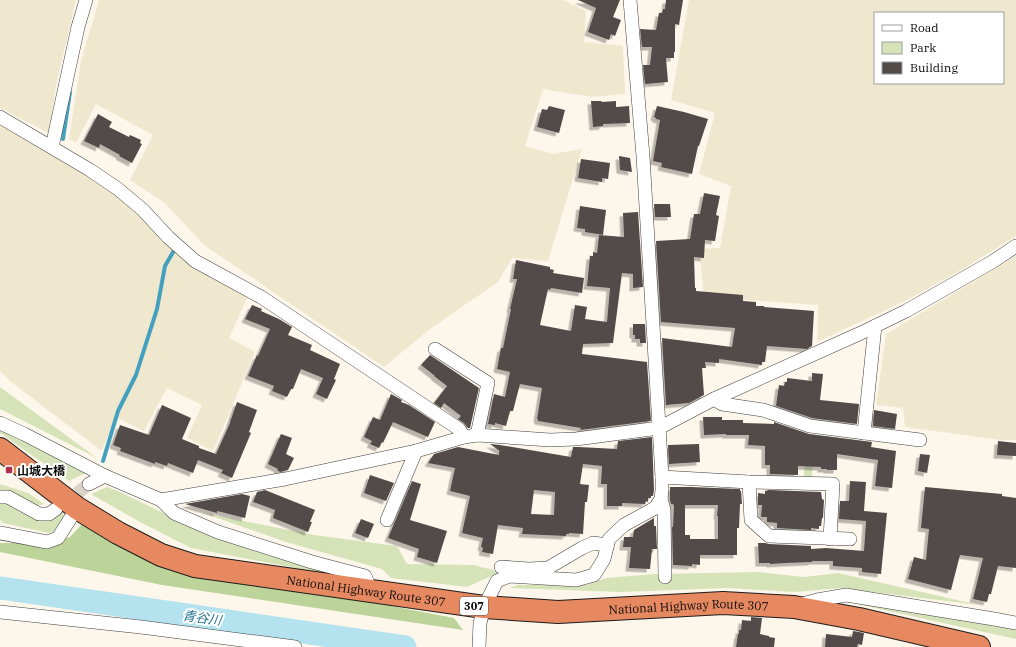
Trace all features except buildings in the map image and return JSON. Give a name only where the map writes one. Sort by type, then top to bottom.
[{"type":"highway","name":"National Highway Route 307","points":[[0,449],[66,508],[161,555],[195,566],[374,592],[482,615],[723,603],[794,607],[859,619],[979,647]]},
{"type":"street","points":[[52,147],[78,27],[86,0]]},
{"type":"street","points":[[630,0],[643,156],[662,477],[661,499],[664,510],[665,577]]},
{"type":"street","points":[[0,117],[90,170],[118,189],[143,210],[168,237],[195,261],[261,297],[470,436]]},
{"type":"street","points":[[162,500],[285,479],[416,451],[470,436],[550,440],[576,439],[659,428],[714,399],[875,326],[992,262],[1016,246]]},
{"type":"street","points":[[864,433],[875,326]]},
{"type":"street","points":[[435,349],[488,383],[470,436]]},
{"type":"street","points":[[714,399],[722,404],[763,410],[810,426],[920,440]]},
{"type":"street","points":[[0,423],[105,476],[162,500],[174,513],[218,532],[312,562],[365,576],[369,586],[374,592]]},
{"type":"street","points":[[387,520],[416,451]]},
{"type":"street","points":[[89,484],[105,476]]},
{"type":"street","points":[[662,477],[749,482],[833,484],[830,538]]},
{"type":"street","points":[[749,482],[751,520],[769,536],[850,539]]},
{"type":"street","points":[[0,496],[8,497],[39,514],[48,514],[66,508]]},
{"type":"street","points":[[479,647],[482,615],[497,581],[509,576],[576,580],[594,575],[604,559],[609,539],[624,525],[655,508],[661,499]]},
{"type":"street","points":[[0,533],[47,542],[58,538],[66,508]]},
{"type":"street","points":[[501,567],[528,569],[548,568],[593,543],[607,545]]},
{"type":"street","points":[[794,607],[816,600],[846,595],[1016,623]]},
{"type":"street","points":[[0,612],[141,627],[295,647]]},
{"type":"shaded area","points":[[0,0],[76,0],[57,81],[49,133],[0,108]]},
{"type":"shaded area","points":[[99,0],[563,0],[586,11],[584,42],[623,46],[625,94],[592,97],[543,89],[525,146],[553,154],[582,149],[548,261],[512,258],[498,282],[430,329],[384,367],[204,245],[165,203],[130,180],[153,135],[96,104],[76,143],[69,139],[81,61]]},
{"type":"shaded area","points":[[689,0],[1016,0],[1016,236],[963,269],[905,301],[817,342],[818,305],[704,297],[699,249],[720,248],[731,186],[699,174],[715,113],[671,100]]},
{"type":"shaded area","points":[[0,120],[114,191],[248,296],[229,338],[255,352],[213,451],[187,438],[202,405],[167,388],[144,431],[115,417],[102,451],[11,382],[0,371]]},
{"type":"shaded area","points":[[1016,256],[1016,440],[1001,440],[905,427],[903,408],[876,405],[886,334]]},
{"type":"green space","points":[[0,387],[97,458],[0,409]]},
{"type":"green space","points":[[0,430],[86,473],[69,481],[0,433]]},
{"type":"green space","points":[[813,450],[812,478],[804,476],[805,461]]},
{"type":"green space","points":[[0,484],[28,493],[44,504],[35,506],[0,493]]},
{"type":"green space","points":[[107,487],[213,537],[343,577],[191,548],[140,522],[91,494]]},
{"type":"green space","points":[[0,502],[27,507],[62,510],[64,517],[61,529],[49,533],[3,523],[0,520]]},
{"type":"green space","points":[[203,513],[314,535],[397,546],[407,564],[474,565],[500,572],[467,587],[391,578],[382,569],[286,542]]},
{"type":"green space","points":[[83,523],[271,583],[454,618],[463,630],[162,585],[0,552],[0,543],[52,543],[70,537]]},
{"type":"green space","points":[[757,572],[804,577],[838,573],[979,605],[840,588],[795,592],[728,588],[620,592],[509,588],[518,585],[586,585],[606,578],[656,574]]},
{"type":"green space","points":[[843,601],[1016,629],[1016,639]]},
{"type":"waterway","points":[[63,139],[70,92]]},
{"type":"waterway","points":[[103,461],[118,411],[136,375],[157,309],[165,266],[176,247]]},
{"type":"waterway","name":"青谷川","points":[[0,588],[405,647]]},
{"type":"tunnel","points":[[62,505],[89,484]]},
{"type":"place","name":"山城大橋","points":[[9,470]]}]
